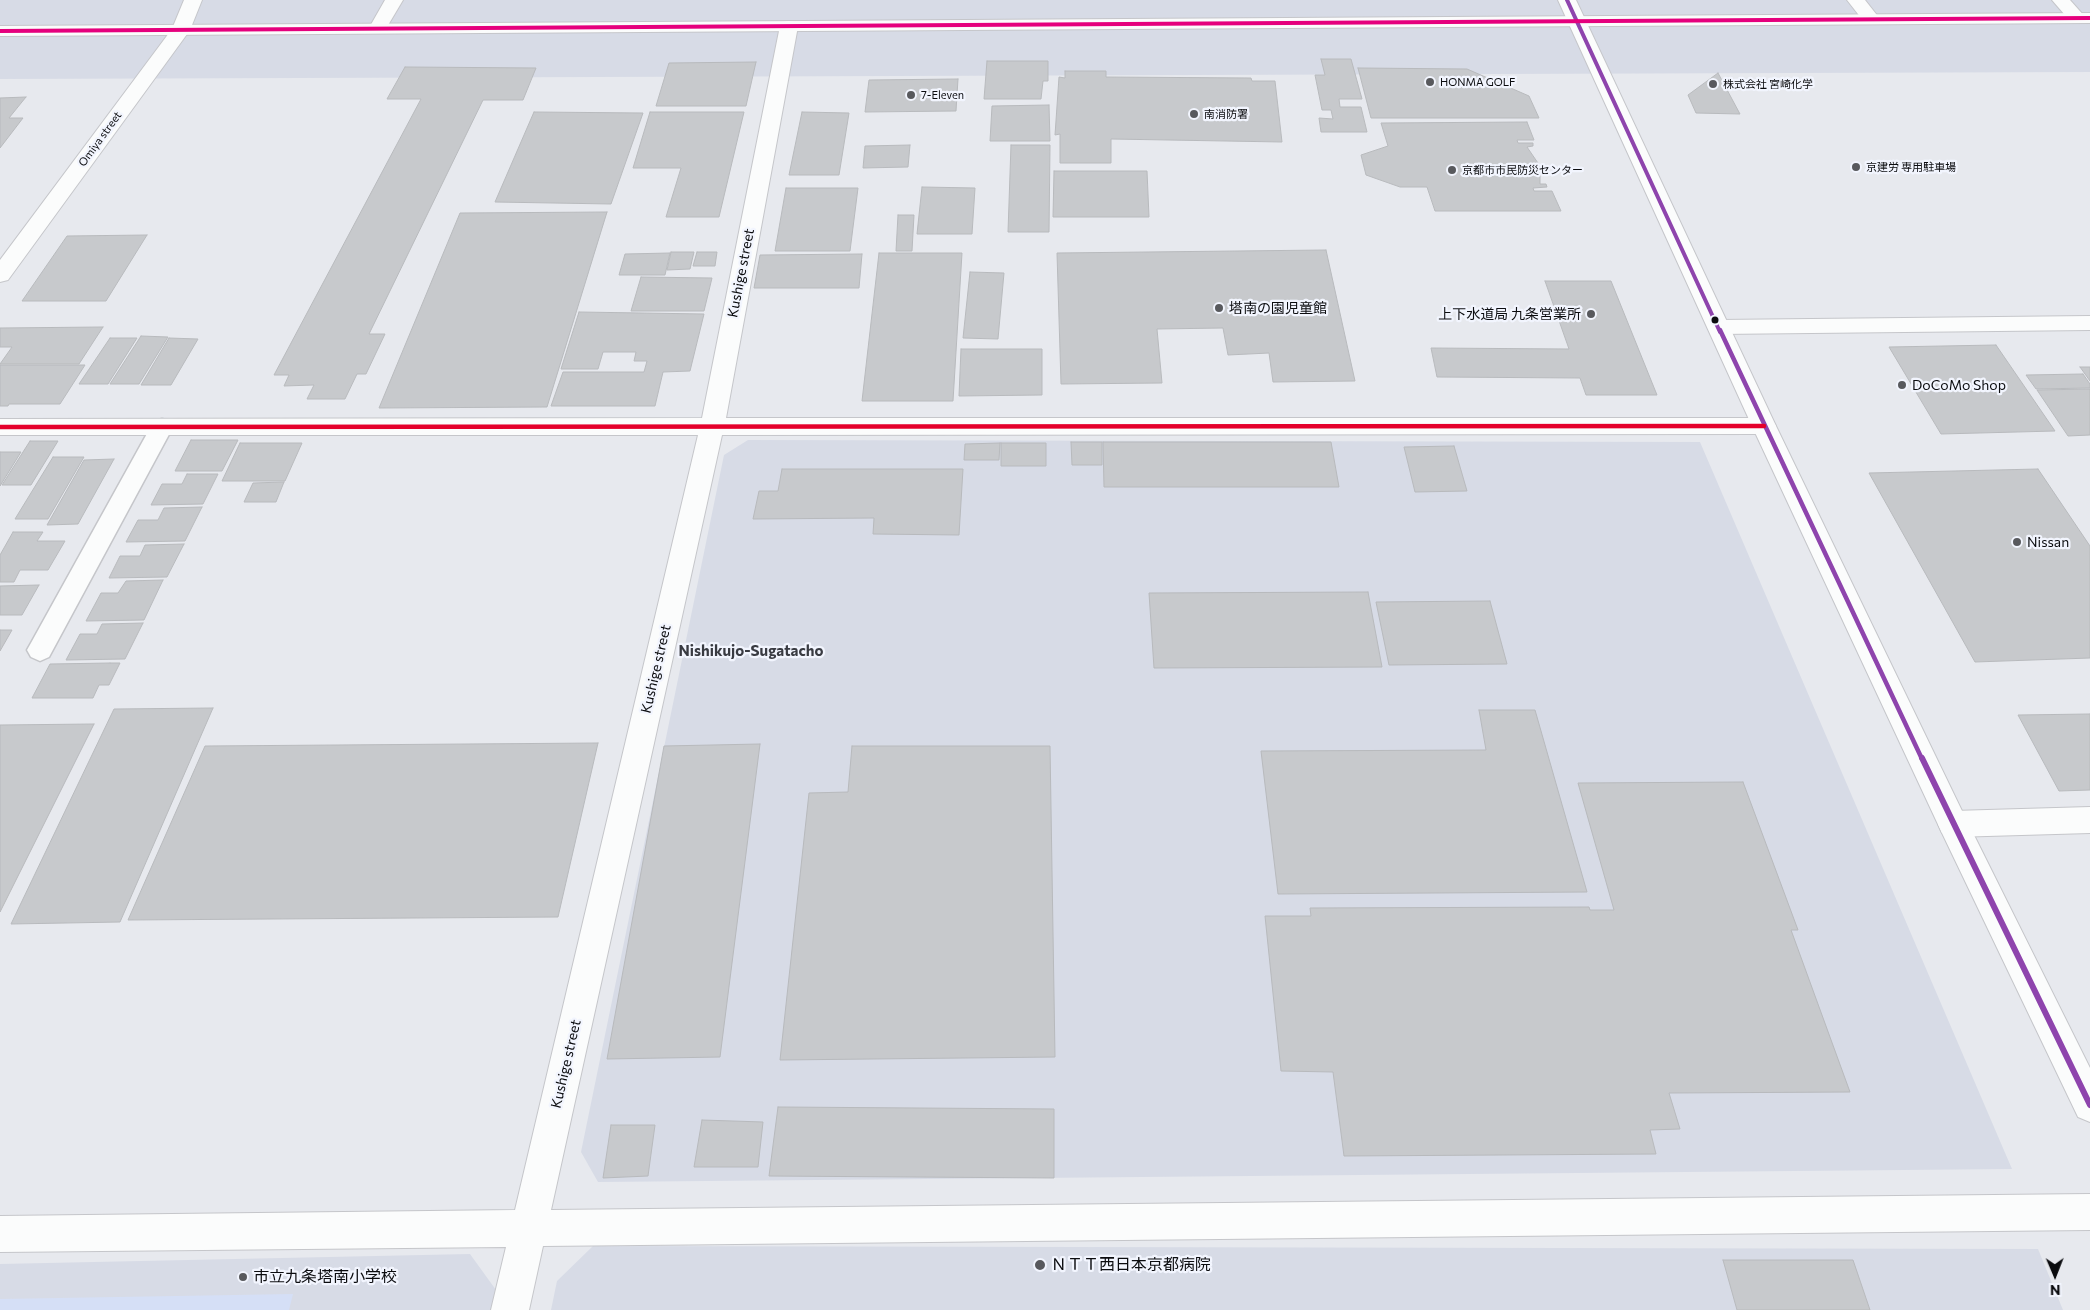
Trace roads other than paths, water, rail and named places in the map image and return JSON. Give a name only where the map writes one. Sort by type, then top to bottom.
[{"type":"main road","name":"Omiya street","points":[[0,275],[180,30],[193,0]]},
{"type":"main road","points":[[378,28],[394,0]]},
{"type":"main road","points":[[1856,0],[1871,19]]},
{"type":"main road","points":[[2061,0],[2084,18]]},
{"type":"main road","points":[[0,31],[789,26],[1571,10],[1871,19],[2084,18]]},
{"type":"main road","points":[[1571,10],[1764,426],[1953,824],[2090,1105]]},
{"type":"main road","name":"Kushige street","points":[[510,1310],[712,426],[789,26]]},
{"type":"main road","points":[[1719,327],[2090,323]]},
{"type":"main road","points":[[0,427],[1764,426]]},
{"type":"main road","points":[[1953,824],[2090,820]]},
{"type":"main road","points":[[0,1234],[2090,1212]]},
{"type":"lane","points":[[40,650],[162,427]]},
{"type":"place","name":"HONMA GOLF","points":[[1430,82]]},
{"type":"place","name":"株式会社 宮崎化学","points":[[1713,84]]},
{"type":"place","name":"7-Eleven","points":[[911,95]]},
{"type":"place","name":"南消防署","points":[[1194,114]]},
{"type":"place","name":"京建労 専用駐車場","points":[[1856,167]]},
{"type":"place","name":"京都市市民防災センター","points":[[1452,170]]},
{"type":"place","name":"塔南の園児童館","points":[[1219,308]]},
{"type":"place","name":"上下水道局 九条営業所","points":[[1591,314]]},
{"type":"place","name":"DoCoMo Shop","points":[[1902,385]]},
{"type":"place","name":"Nissan","points":[[2017,542]]},
{"type":"place","name":"ＮＴＴ西日本京都病院","points":[[1040,1265]]},
{"type":"place","name":"市立九条塔南小学校","points":[[243,1277]]},
{"type":"district","name":"Nishikujo-Sugatacho","points":[[751,651]]}]
